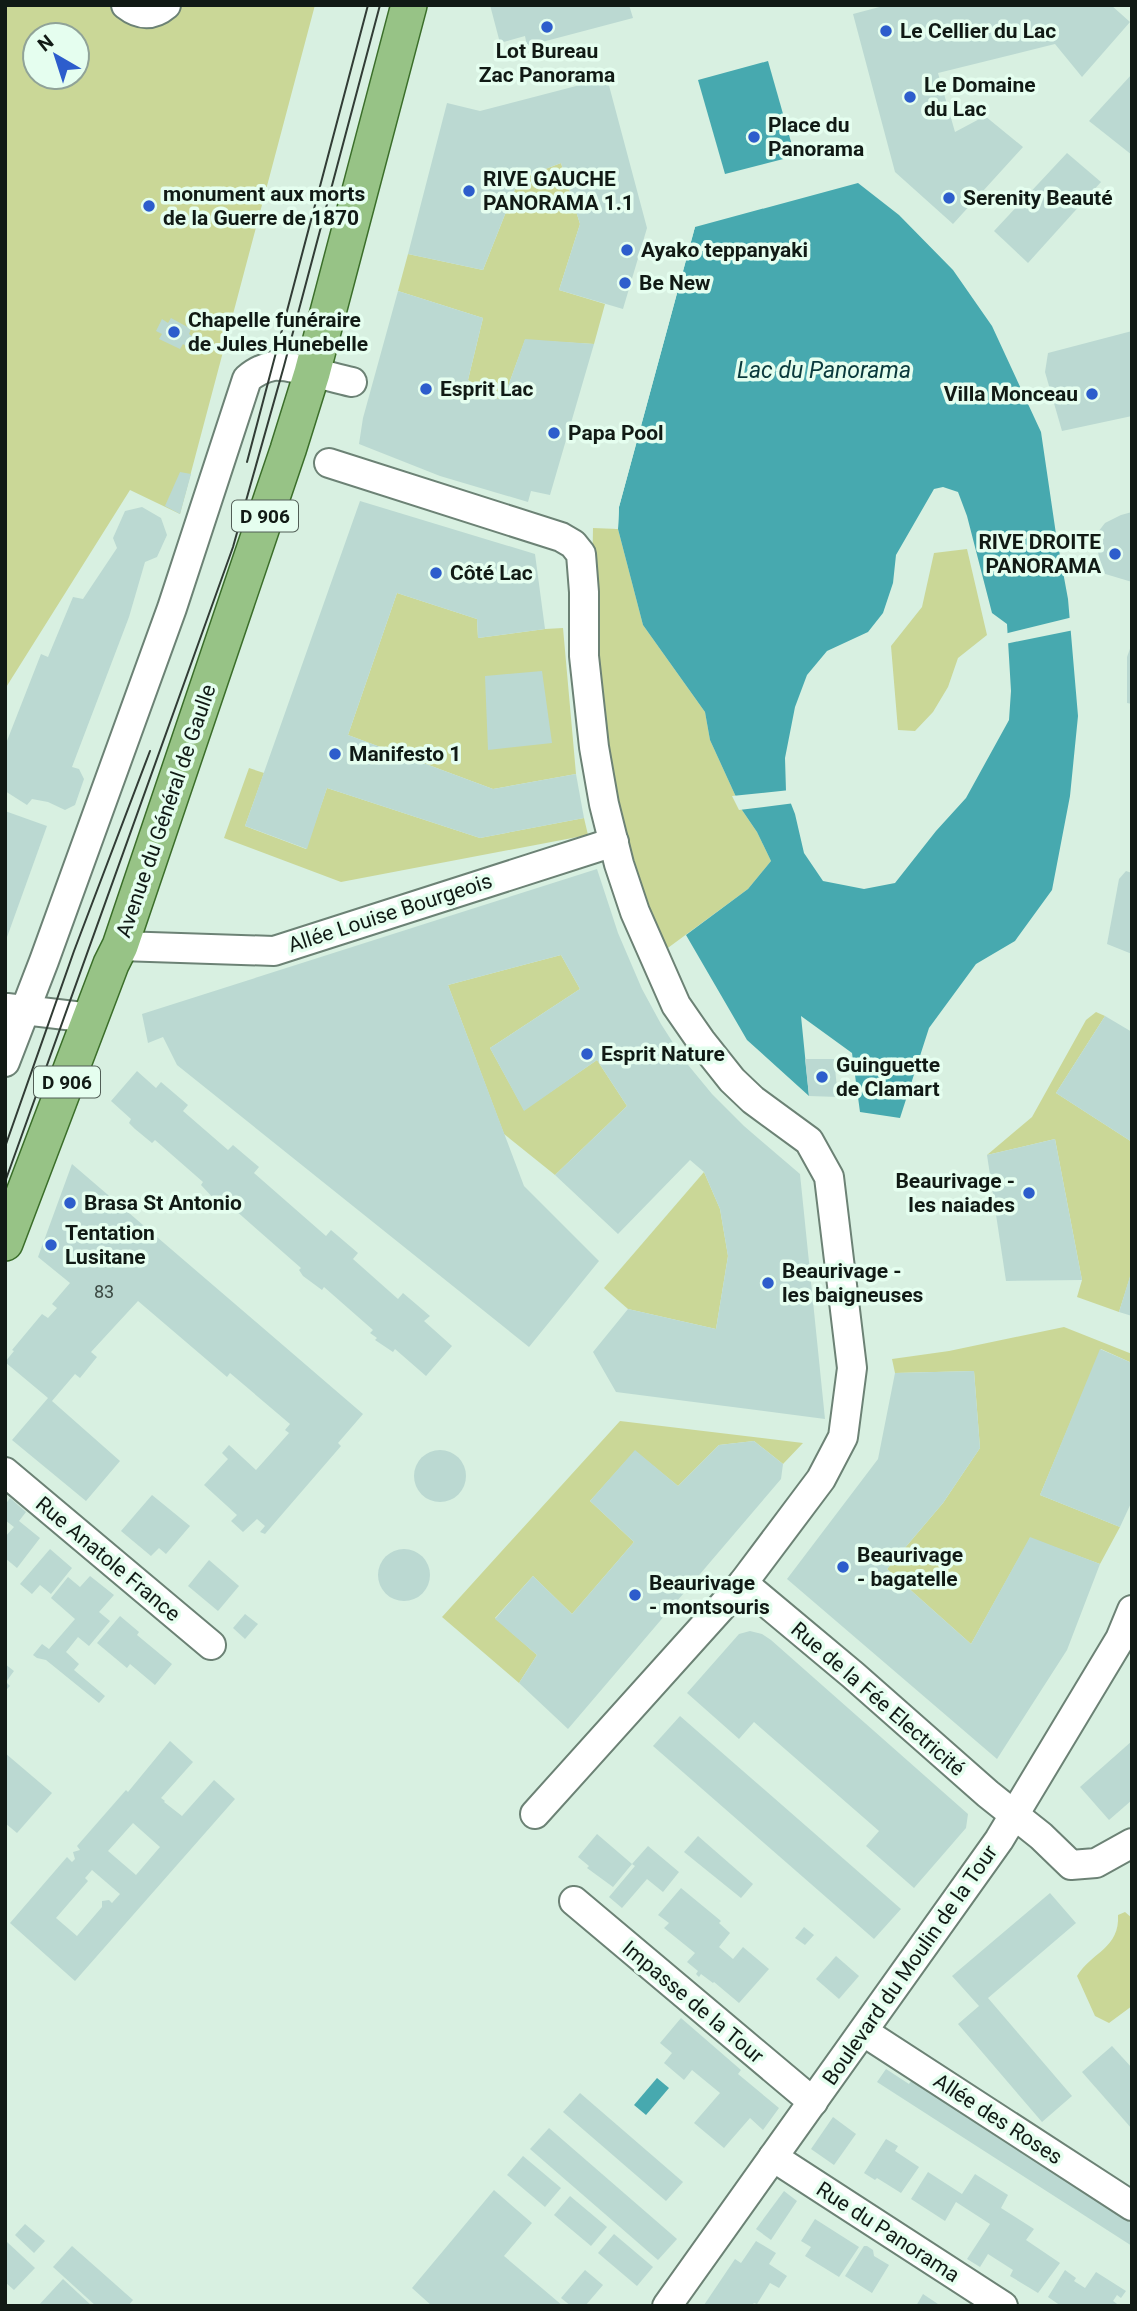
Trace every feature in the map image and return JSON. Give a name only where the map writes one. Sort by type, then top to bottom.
[{"type":"main road","name":"Avenue du Général de Gaulle","points":[[5,1244],[120,946],[288,450],[312,373],[409,5]]},
{"type":"street","points":[[126,5],[133,10],[149,14],[166,5]]},
{"type":"street","points":[[5,1062],[15,1009],[172,608],[247,379],[272,366],[284,366],[352,383]]},
{"type":"street","points":[[329,463],[561,537],[573,544],[581,554],[584,656],[594,747],[614,842],[635,912],[676,1005],[701,1041],[732,1080],[753,1100],[809,1141],[829,1177],[852,1368],[843,1437],[821,1479],[743,1583],[535,1814]]},
{"type":"street","name":"Allée Louise Bourgeois","points":[[120,946],[274,951],[614,842]]},
{"type":"street","points":[[15,1009],[91,1018]]},
{"type":"street","name":"Rue Anatole France","points":[[5,1472],[211,1646]]},
{"type":"street","name":"Rue de la Fée Electricité","points":[[743,1583],[1071,1865],[1096,1863],[1132,1843]]},
{"type":"street","name":"Boulevard du Moulin de la Tour","points":[[667,2306],[999,1840],[1120,1639],[1132,1610]]},
{"type":"street","name":"Impasse de la Tour","points":[[574,1901],[813,2102]]},
{"type":"street","name":"Allée des Roses","points":[[864,2032],[1132,2206]]},
{"type":"street","name":"Rue du Panorama","points":[[773,2157],[1003,2306]]},
{"type":"green space","points":[[5,5],[315,5],[180,514],[130,490],[5,689]]},
{"type":"green space","points":[[561,163],[580,224],[559,290],[605,304],[594,344],[525,340],[503,400],[494,398],[468,380],[483,318],[398,291],[408,254],[483,270],[519,179]]},
{"type":"green space","points":[[593,528],[618,529],[643,625],[705,712],[710,740],[742,810],[757,832],[771,861],[748,889],[661,953],[637,892],[599,728],[592,584]]},
{"type":"green space","points":[[967,549],[987,635],[958,658],[948,687],[933,712],[915,731],[898,730],[891,646],[922,607],[934,553]]},
{"type":"green space","points":[[397,593],[477,619],[478,638],[563,628],[576,774],[493,789],[348,735]]},
{"type":"green space","points":[[249,768],[264,773],[245,826],[306,849],[327,788],[480,838],[584,818],[588,835],[341,882],[224,838]]},
{"type":"green space","points":[[561,955],[580,989],[490,1048],[524,1110],[597,1060],[627,1106],[555,1175],[504,1134],[448,985]]},
{"type":"green space","points":[[1096,1012],[1105,1016],[1056,1093],[1132,1142],[1132,1271],[1119,1312],[1077,1297],[1082,1280],[1055,1139],[987,1155],[1032,1117],[1086,1020]]},
{"type":"green space","points":[[704,1172],[720,1209],[728,1256],[716,1329],[628,1309],[604,1288]]},
{"type":"green space","points":[[1064,1327],[1132,1354],[1132,1363],[1101,1349],[1040,1495],[1120,1527],[1100,1564],[1030,1538],[971,1644],[887,1569],[943,1503],[980,1448],[974,1371],[895,1373],[892,1359],[949,1351]]},
{"type":"green space","points":[[620,1421],[803,1443],[783,1464],[754,1441],[719,1445],[678,1486],[635,1451],[590,1501],[634,1542],[572,1614],[533,1576],[495,1618],[537,1655],[519,1683],[442,1617]]},
{"type":"green space","points":[[1125,1912],[1132,1918],[1132,2006],[1109,2023],[1095,2016],[1077,1976],[1110,1942],[1115,1935],[1118,1915]]},
{"type":"water","points":[[768,61],[795,156],[725,174],[698,80]]},
{"type":"water","name":"Lac du Panorama","points":[[858,183],[899,215],[953,270],[992,326],[1041,432],[1068,599],[1078,716],[1070,796],[1052,890],[1015,941],[976,964],[929,1028],[900,1118],[860,1112],[852,1053],[801,1016],[809,1096],[747,1040],[686,935],[748,889],[771,861],[757,832],[742,810],[710,740],[705,712],[643,625],[618,529],[619,507],[695,227]],"holes":[[[943,487],[958,492],[967,516],[992,613],[1007,624],[1011,691],[1009,720],[966,798],[895,883],[864,889],[823,881],[804,853],[795,814],[786,791],[785,758],[795,707],[807,675],[827,651],[868,632],[883,613],[893,583],[896,555],[934,489]]]},
{"type":"water","points":[[657,2078],[669,2088],[646,2115],[634,2105]]},
{"type":"pier","points":[[692,227],[695,227],[619,507],[618,529],[615,529],[615,506]]},
{"type":"pier","points":[[1073,617],[1074,630],[1005,644],[1004,634]]},
{"type":"pier","points":[[790,790],[795,803],[739,810],[732,796]]},
{"type":"building","name":"Lot Bureau Zac Panorama","points":[[490,5],[629,5],[633,18],[527,46],[525,36],[500,43]]},
{"type":"building","name":"Le Domaine du Lac","points":[[887,5],[1111,5],[1130,22],[1082,77],[1055,44],[938,73],[955,132],[985,116],[1023,147],[953,224],[895,172],[853,14]]},
{"type":"building","points":[[1132,74],[1132,155],[1089,121]]},
{"type":"building","name":"RIVE GAUCHE PANORAMA 1.1","points":[[607,78],[647,228],[623,309],[559,290],[580,224],[561,163],[519,179],[483,270],[408,254],[447,103],[480,111]]},
{"type":"building","points":[[1067,153],[1101,182],[1028,263],[994,231]]},
{"type":"building","name":"Esprit Lac","points":[[398,291],[483,318],[468,380],[494,398],[503,400],[525,339],[594,344],[550,495],[531,491],[528,502],[440,476],[359,444],[363,418]]},
{"type":"building","name":"Chapelle funéraire de Jules Hunebelle","points":[[171,318],[191,329],[189,334],[196,339],[192,347],[183,344],[180,349],[159,339],[162,334],[156,331],[162,319],[168,323]]},
{"type":"building","name":"Villa Monceau","points":[[1132,331],[1132,416],[1062,431],[1045,372],[1048,353]]},
{"type":"building","points":[[180,472],[191,474],[180,514],[165,506]]},
{"type":"building","points":[[360,501],[535,554],[545,629],[478,638],[477,619],[397,593],[348,735],[493,789],[576,774],[584,818],[480,838],[327,788],[307,849],[245,826]]},
{"type":"building","points":[[142,507],[161,518],[167,535],[157,557],[145,562],[129,617],[72,767],[79,769],[84,779],[75,805],[65,810],[48,802],[32,799],[27,805],[5,791],[5,746],[41,654],[48,657],[73,597],[83,599],[117,548],[113,538],[125,511]]},
{"type":"building","name":"RIVE DROITE PANORAMA","points":[[1132,512],[1132,582],[1102,573],[1095,536],[1105,523]]},
{"type":"building","points":[[1132,643],[1132,704],[1127,703],[1127,657]]},
{"type":"building","points":[[542,671],[552,743],[488,750],[485,676]]},
{"type":"building","points":[[5,811],[47,826],[6,940],[5,940]]},
{"type":"building","points":[[597,869],[618,933],[642,989],[684,1060],[712,1094],[744,1126],[800,1174],[825,1419],[616,1392],[593,1352],[628,1309],[716,1329],[728,1256],[720,1209],[704,1172],[690,1160],[618,1234],[555,1175],[627,1106],[597,1060],[524,1111],[490,1048],[580,989],[561,955],[448,985],[524,1186],[599,1261],[529,1347],[177,1065],[163,1037],[148,1043],[142,1014]]},
{"type":"building","points":[[1126,871],[1132,873],[1132,954],[1107,944],[1119,879]]},
{"type":"building","points":[[1105,1016],[1132,1032],[1132,1142],[1056,1093]]},
{"type":"building","name":"Guinguette de Clamart","points":[[805,1059],[834,1059],[838,1097],[809,1096]]},
{"type":"building","points":[[137,1071],[156,1088],[161,1082],[188,1105],[183,1111],[228,1150],[233,1145],[259,1167],[254,1173],[326,1236],[331,1230],[358,1253],[353,1259],[398,1299],[403,1293],[430,1316],[424,1321],[452,1346],[426,1376],[395,1349],[393,1352],[375,1340],[377,1338],[370,1333],[373,1330],[324,1287],[322,1290],[303,1276],[299,1270],[301,1268],[226,1202],[223,1205],[216,1201],[201,1185],[203,1182],[155,1140],[152,1143],[129,1123],[131,1119],[111,1101]]},
{"type":"building","name":"Beaurivage - les naiades","points":[[1055,1139],[1082,1280],[1006,1281],[987,1155]]},
{"type":"building","points":[[72,1164],[363,1414],[338,1443],[341,1446],[265,1534],[260,1532],[265,1526],[257,1519],[243,1532],[231,1521],[237,1515],[204,1485],[228,1459],[222,1453],[229,1445],[256,1470],[289,1433],[285,1430],[290,1424],[230,1373],[227,1377],[138,1301],[91,1352],[97,1357],[80,1378],[75,1374],[52,1401],[120,1461],[86,1501],[12,1440],[48,1398],[5,1362],[42,1314],[48,1318],[57,1308],[52,1304],[70,1283],[38,1257]]},
{"type":"building","points":[[1132,1273],[1132,1316],[1119,1312]]},
{"type":"building","points":[[1100,1349],[1132,1363],[1132,1501],[1120,1527],[1040,1495]]},
{"type":"building","name":"Beaurivage - bagatelle","points":[[974,1371],[980,1448],[943,1503],[887,1569],[971,1644],[1030,1537],[1100,1564],[1067,1650],[997,1759],[787,1579],[878,1459],[895,1373]]},
{"type":"building","name":"Beaurivage - montsouris","points":[[754,1441],[783,1464],[781,1479],[568,1729],[519,1683],[537,1655],[495,1619],[533,1576],[572,1614],[634,1542],[590,1501],[635,1450],[678,1486],[719,1445]]},
{"type":"building","points":[[440,1450],[450,1452],[458,1458],[464,1466],[464,1486],[458,1494],[450,1500],[440,1502],[430,1500],[422,1494],[416,1486],[414,1476],[416,1466],[422,1458],[430,1452]]},
{"type":"building","points":[[152,1495],[190,1526],[166,1554],[159,1548],[151,1556],[121,1531]]},
{"type":"building","points":[[10,1498],[26,1512],[19,1521],[40,1538],[17,1568],[5,1558],[5,1537],[14,1527],[5,1520],[5,1505]]},
{"type":"building","points":[[50,1549],[72,1568],[51,1594],[40,1585],[32,1594],[20,1584]]},
{"type":"building","points":[[404,1549],[423,1556],[430,1575],[423,1594],[404,1601],[385,1594],[378,1575],[385,1556]]},
{"type":"building","points":[[209,1560],[239,1586],[218,1611],[188,1586]]},
{"type":"building","points":[[90,1576],[114,1595],[99,1612],[110,1621],[89,1646],[78,1637],[66,1652],[79,1664],[74,1670],[105,1696],[99,1703],[46,1660],[33,1655],[42,1644],[49,1649],[75,1619],[51,1598],[68,1577],[80,1587]]},
{"type":"building","points":[[245,1614],[258,1624],[245,1639],[233,1628]]},
{"type":"building","points":[[120,1616],[139,1632],[137,1635],[172,1664],[155,1685],[130,1664],[127,1668],[97,1643]]},
{"type":"building","points":[[750,1631],[771,1640],[968,1814],[966,1828],[914,1888],[866,1846],[879,1831],[754,1722],[739,1739],[687,1693],[739,1634]]},
{"type":"building","points":[[5,1664],[14,1671],[6,1682],[10,1686],[5,1691]]},
{"type":"building","points":[[680,1716],[901,1909],[874,1939],[653,1746]]},
{"type":"building","points":[[170,1741],[193,1762],[161,1798],[164,1802],[182,1816],[214,1780],[235,1799],[75,1981],[10,1923],[67,1857],[72,1862],[75,1859],[73,1852],[80,1850],[77,1846],[126,1790],[128,1792]],"holes":[[[133,1823],[160,1847],[136,1875],[108,1851]],[[92,1870],[120,1894],[112,1903],[109,1900],[102,1901],[102,1907],[77,1936],[56,1918],[88,1881],[85,1878]]]},
{"type":"building","points":[[1132,1741],[1132,1800],[1109,1820],[1080,1787]]},
{"type":"building","points":[[5,1753],[52,1793],[17,1833],[5,1823]]},
{"type":"building","points":[[597,1834],[632,1864],[613,1887],[587,1868],[589,1866],[578,1857]]},
{"type":"building","points":[[698,1836],[753,1884],[741,1898],[684,1852]]},
{"type":"building","points":[[648,1846],[679,1872],[663,1892],[647,1879],[622,1908],[609,1897]]},
{"type":"building","points":[[681,1888],[721,1921],[719,1923],[730,1933],[719,1947],[733,1959],[743,1947],[769,1969],[739,2003],[714,1982],[696,1974],[698,1971],[687,1962],[695,1953],[664,1928],[669,1923],[658,1915]]},
{"type":"building","points":[[1050,1893],[1076,1923],[988,1998],[1072,2096],[1042,2122],[958,2024],[979,2006],[952,1976]]},
{"type":"building","points":[[804,1927],[814,1935],[805,1945],[795,1938]]},
{"type":"building","points":[[836,1956],[859,1976],[839,1999],[816,1979]]},
{"type":"building","points":[[681,2018],[741,2070],[738,2074],[779,2108],[763,2130],[750,2118],[724,2148],[694,2123],[720,2093],[692,2070],[684,2080],[664,2063],[672,2053],[660,2043]]},
{"type":"building","points":[[1112,2046],[1132,2068],[1132,2129],[1082,2072]]},
{"type":"building","points":[[886,2069],[909,2084],[913,2078],[1132,2218],[1132,2246],[877,2082]]},
{"type":"building","points":[[580,2093],[683,2182],[666,2201],[563,2112]]},
{"type":"building","points":[[833,2117],[856,2134],[834,2165],[811,2149]]},
{"type":"building","points":[[549,2128],[677,2239],[658,2260],[530,2149]]},
{"type":"building","points":[[886,2139],[898,2146],[895,2151],[919,2167],[901,2193],[864,2173]]},
{"type":"building","points":[[523,2156],[561,2188],[545,2207],[507,2175]]},
{"type":"building","points":[[928,2172],[962,2194],[975,2174],[1008,2195],[1001,2208],[1034,2229],[1026,2240],[1060,2263],[1038,2293],[1010,2276],[1013,2270],[988,2254],[980,2267],[967,2259],[990,2224],[956,2202],[945,2221],[911,2199]]},
{"type":"building","points":[[494,2190],[532,2223],[504,2256],[563,2306],[432,2306],[412,2288]]},
{"type":"building","points":[[784,2191],[797,2201],[771,2240],[756,2229]]},
{"type":"building","points":[[570,2196],[607,2227],[591,2246],[554,2215]]},
{"type":"building","points":[[815,2219],[859,2247],[839,2277],[805,2256],[811,2247],[801,2241]]},
{"type":"building","points":[[25,2224],[45,2241],[34,2253],[15,2235]]},
{"type":"building","points":[[614,2234],[653,2267],[637,2286],[598,2253]]},
{"type":"building","points":[[756,2241],[776,2253],[769,2264],[787,2276],[779,2288],[770,2283],[757,2304],[751,2306],[704,2305],[735,2259],[741,2263]]},
{"type":"building","points":[[7,2242],[35,2268],[14,2290],[5,2282]]},
{"type":"building","points":[[72,2246],[133,2300],[128,2306],[96,2306],[53,2267]]},
{"type":"building","points":[[864,2246],[873,2250],[874,2256],[889,2265],[872,2293],[845,2276]]},
{"type":"building","points":[[585,2270],[603,2285],[585,2306],[571,2306],[561,2298]]},
{"type":"building","points":[[1065,2270],[1076,2278],[1074,2281],[1085,2288],[1096,2272],[1126,2291],[1121,2298],[1117,2295],[1113,2301],[1120,2306],[1061,2306],[1048,2297]]},
{"type":"building","points":[[63,2279],[92,2306],[38,2306]]},
{"type":"building","points":[[923,2294],[941,2306],[916,2306]]},
{"type":"tram line","points":[[247,462],[368,5]]},
{"type":"tram line","points":[[5,1182],[233,547],[380,5]]},
{"type":"tram line","points":[[5,1147],[74,951],[150,751]]},
{"type":"place","name":"Lot Bureau Zac Panorama","points":[[547,27]]},
{"type":"place","name":"Le Cellier du Lac","points":[[886,31]]},
{"type":"place","name":"Le Domaine du Lac","points":[[910,97]]},
{"type":"place","name":"Place du Panorama","points":[[754,137]]},
{"type":"place","name":"RIVE GAUCHE PANORAMA 1.1","points":[[469,191]]},
{"type":"place","name":"Serenity Beauté","points":[[949,198]]},
{"type":"place","name":"monument aux morts de la Guerre de 1870","points":[[149,206]]},
{"type":"place","name":"Ayako teppanyaki","points":[[627,250]]},
{"type":"place","name":"Be New","points":[[625,283]]},
{"type":"place","name":"Chapelle funéraire de Jules Hunebelle","points":[[174,332]]},
{"type":"place","name":"Esprit Lac","points":[[426,389]]},
{"type":"place","name":"Villa Monceau","points":[[1092,394]]},
{"type":"place","name":"Papa Pool","points":[[554,433]]},
{"type":"place","name":"RIVE DROITE PANORAMA","points":[[1115,554]]},
{"type":"place","name":"Côté Lac","points":[[436,573]]},
{"type":"place","name":"Manifesto 1","points":[[335,754]]},
{"type":"place","name":"Esprit Nature","points":[[587,1054]]},
{"type":"place","name":"Guinguette de Clamart","points":[[822,1077]]},
{"type":"place","name":"Beaurivage - les naiades","points":[[1029,1193]]},
{"type":"place","name":"Brasa St Antonio","points":[[70,1203]]},
{"type":"place","name":"Tentation Lusitane","points":[[51,1245]]},
{"type":"place","name":"Beaurivage - les baigneuses","points":[[768,1283]]},
{"type":"place","name":"Beaurivage - bagatelle","points":[[843,1567]]},
{"type":"place","name":"Beaurivage - montsouris","points":[[635,1595]]}]
